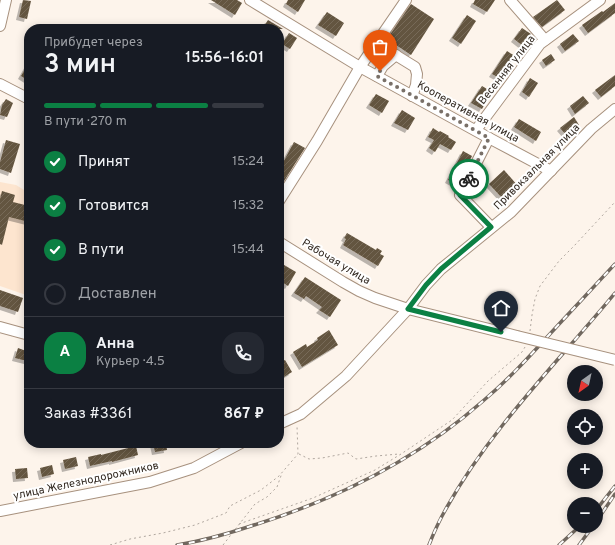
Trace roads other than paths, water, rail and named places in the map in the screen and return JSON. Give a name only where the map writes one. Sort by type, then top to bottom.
[{"type":"street","points":[[0,26],[6,0]]},
{"type":"street","name":"Кооперативная улица","points":[[250,0],[360,67],[551,171]]},
{"type":"street","points":[[284,193],[317,141],[360,67],[406,0]]},
{"type":"street","points":[[510,0],[545,40]]},
{"type":"street","name":"Весенняя улица","points":[[476,130],[540,44],[600,0]]},
{"type":"street","points":[[376,43],[414,66],[417,74],[416,85],[412,96]]},
{"type":"street","points":[[377,76],[383,66],[396,55]]},
{"type":"street","points":[[0,86],[24,97]]},
{"type":"street","name":"Привокзальная улица","points":[[284,422],[301,414],[346,376],[408,309],[426,285],[441,269],[511,212],[590,129],[615,109]]},
{"type":"street","points":[[489,138],[460,195],[491,227]]},
{"type":"street","name":"Рабочая улица","points":[[284,245],[359,291],[389,303],[615,360]]},
{"type":"street","points":[[0,327],[24,334]]},
{"type":"street","name":"улица Железнодорожников","points":[[0,511],[150,482],[194,468],[232,448]]},
{"type":"railway","points":[[177,545],[233,532],[282,516],[344,491],[402,460],[457,422],[492,393],[533,352],[615,264]]},
{"type":"railway","points":[[429,545],[447,507],[484,450],[526,396],[615,293]]},
{"type":"railway","points":[[603,501],[615,486]]},
{"type":"railway","points":[[603,512],[615,494]]},
{"type":"railway","points":[[559,545],[572,533]]},
{"type":"railway","points":[[579,545],[588,533]]}]
